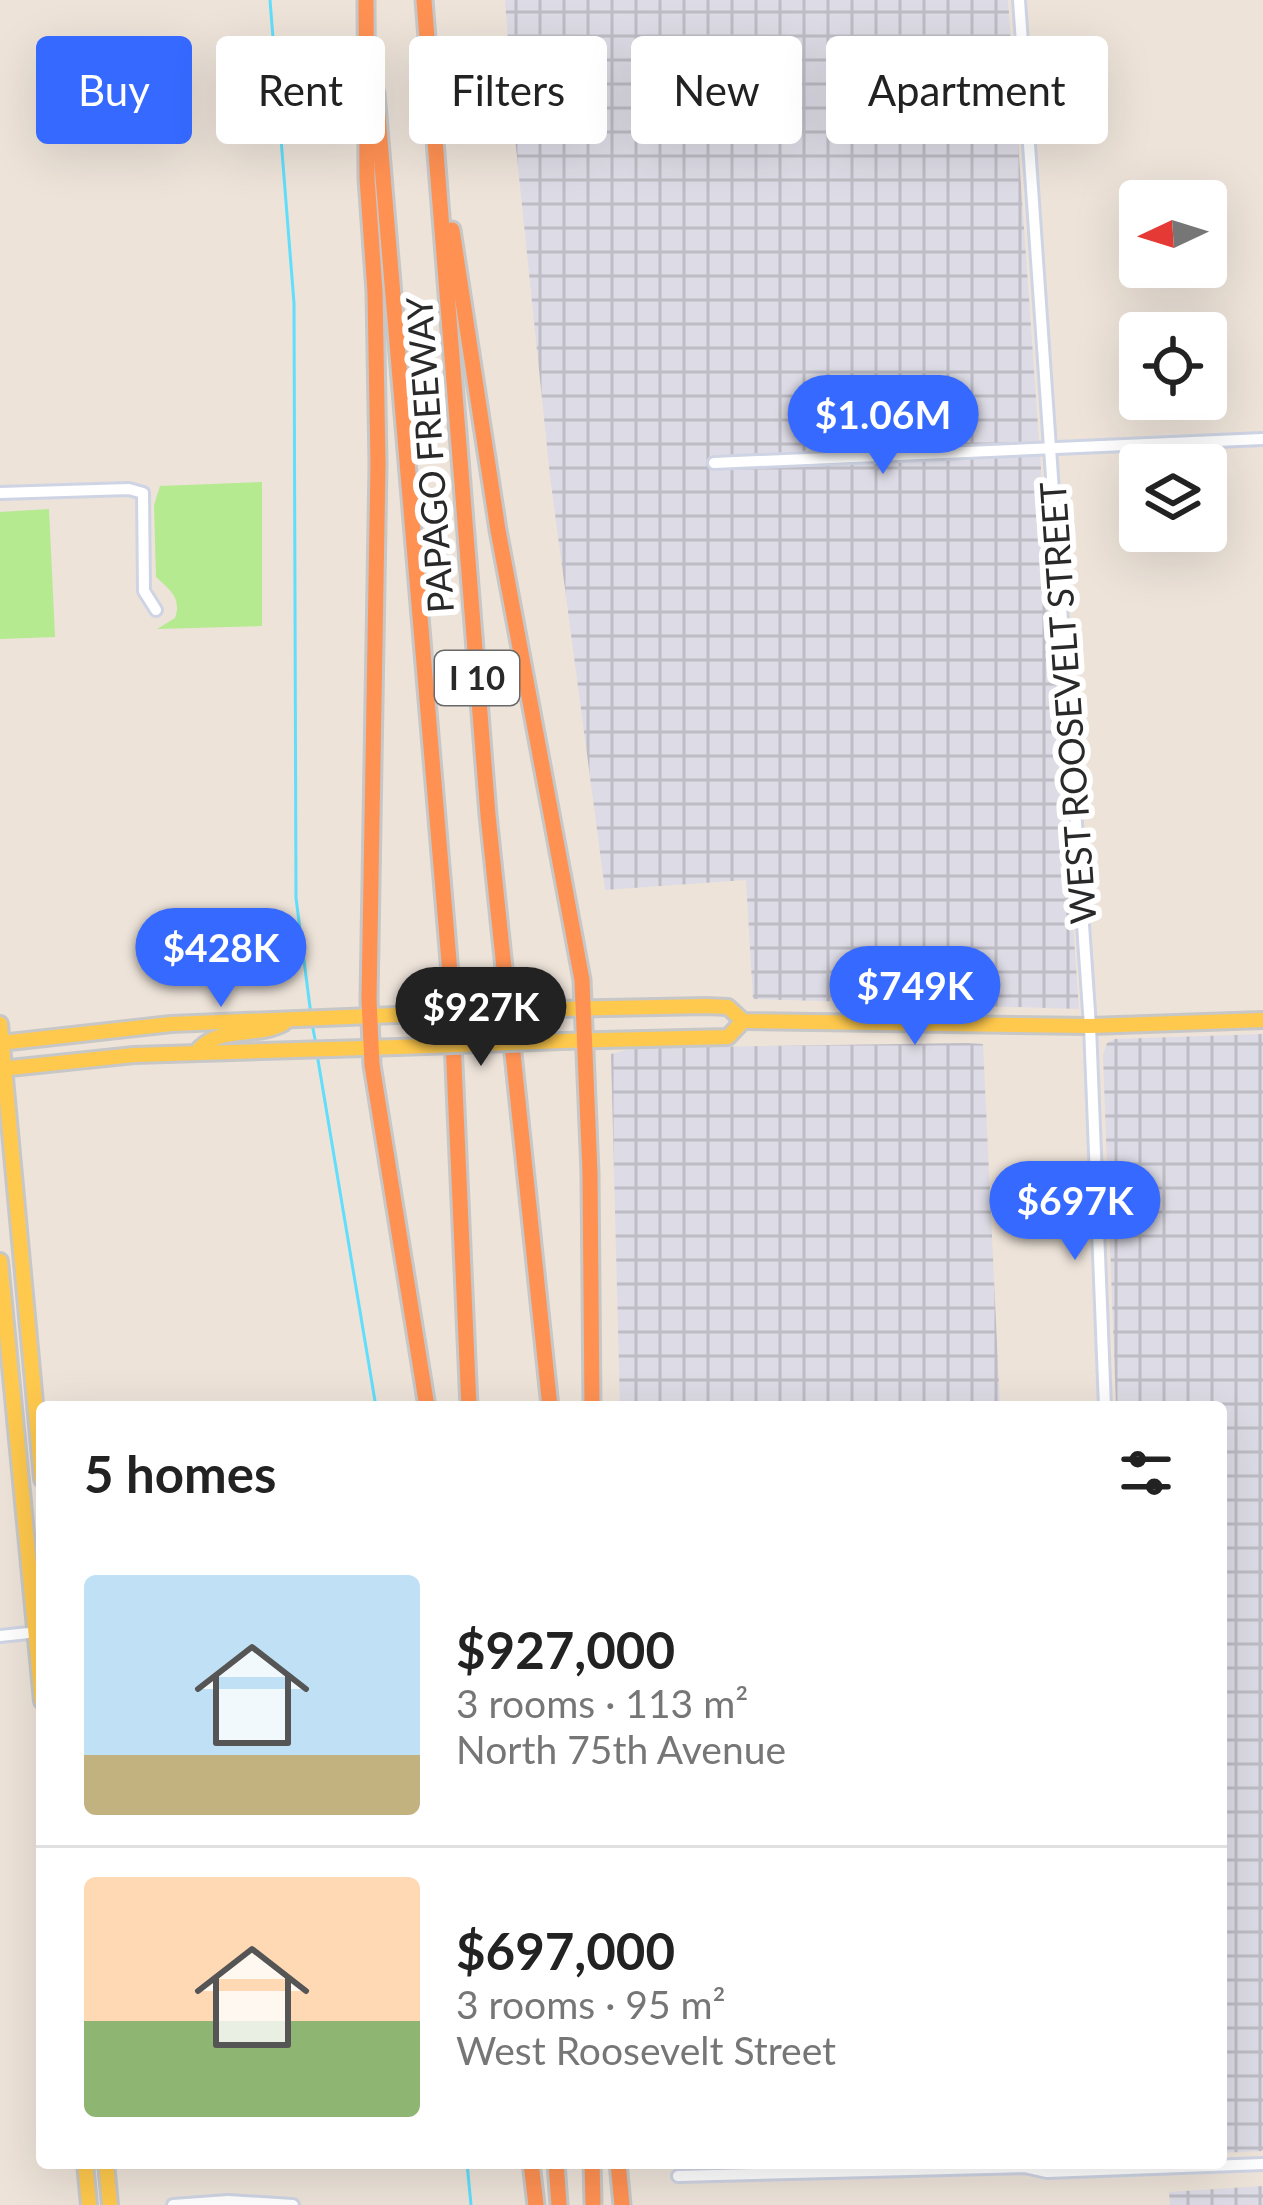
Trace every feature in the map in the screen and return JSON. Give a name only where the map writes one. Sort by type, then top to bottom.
[{"type":"highway","points":[[368,0],[367,178],[375,292],[378,464],[370,1016],[426,1401]]},
{"type":"highway","name":"PAPAGO FREEWAY","points":[[368,0],[450,973],[471,1401]]},
{"type":"highway","name":"PAPAGO FREEWAY","points":[[424,0],[427,36]]},
{"type":"highway","name":"PAPAGO FREEWAY","points":[[436,144],[488,815],[549,1401]]},
{"type":"highway","points":[[439,144],[475,396],[584,1009],[592,1401]]},
{"type":"highway","points":[[532,2169],[536,2205]]},
{"type":"highway","points":[[556,2169],[559,2205]]},
{"type":"highway","points":[[591,2204],[592,2169]]},
{"type":"highway","points":[[619,2169],[622,2205]]},
{"type":"main road","points":[[1,1043],[171,1024],[558,1009],[728,1007],[743,1021],[1090,1026],[1263,1020]]},
{"type":"main road","points":[[196,1053],[221,1035],[271,1030],[292,1020]]},
{"type":"main road","points":[[2,1069],[196,1053],[728,1036],[743,1021]]},
{"type":"main road","points":[[0,1024],[36,1418]]},
{"type":"main road","points":[[0,1261],[36,1603]]},
{"type":"main road","points":[[86,2169],[89,2205]]},
{"type":"main road","points":[[107,2169],[110,2205]]},
{"type":"street","name":"WEST ROOSEVELT STREET","points":[[1019,0],[1090,1026],[1105,1401]]},
{"type":"street","points":[[714,463],[1263,439]]},
{"type":"street","points":[[0,493],[129,489],[142,493],[144,591],[156,610]]},
{"type":"street","points":[[0,1636],[36,1632]]},
{"type":"street","points":[[1227,2165],[1263,2164]]},
{"type":"street","points":[[678,2176],[947,2169]]},
{"type":"street","points":[[1033,2169],[1094,2169]]},
{"type":"street","points":[[173,2205],[228,2201],[293,2205]]},
{"type":"shaded area","points":[[505,0],[1008,0],[1011,36],[826,36],[826,144],[1018,144],[1079,1009],[753,999],[746,880],[605,890],[550,476],[516,144],[607,144],[607,36],[508,36]]},
{"type":"shaded area","points":[[1263,1034],[1263,2151],[1227,2153],[1227,1401],[1116,1401],[1103,1055],[1107,1043]]},
{"type":"shaded area","points":[[983,1044],[1000,1401],[620,1401],[611,1054],[634,1048]]},
{"type":"shaded area","points":[[1263,2186],[1263,2205],[1170,2205],[1169,2192]]},
{"type":"green space","points":[[262,482],[262,626],[157,629],[175,618],[177,605],[156,577],[154,505],[160,486]]},
{"type":"green space","points":[[49,509],[55,637],[0,639],[0,512]]},
{"type":"waterway","points":[[270,0],[294,303],[296,898],[311,1015]]},
{"type":"waterway","points":[[312,1024],[316,1044]]},
{"type":"waterway","points":[[317,1054],[375,1401]]},
{"type":"waterway","points":[[468,2169],[471,2205]]}]
